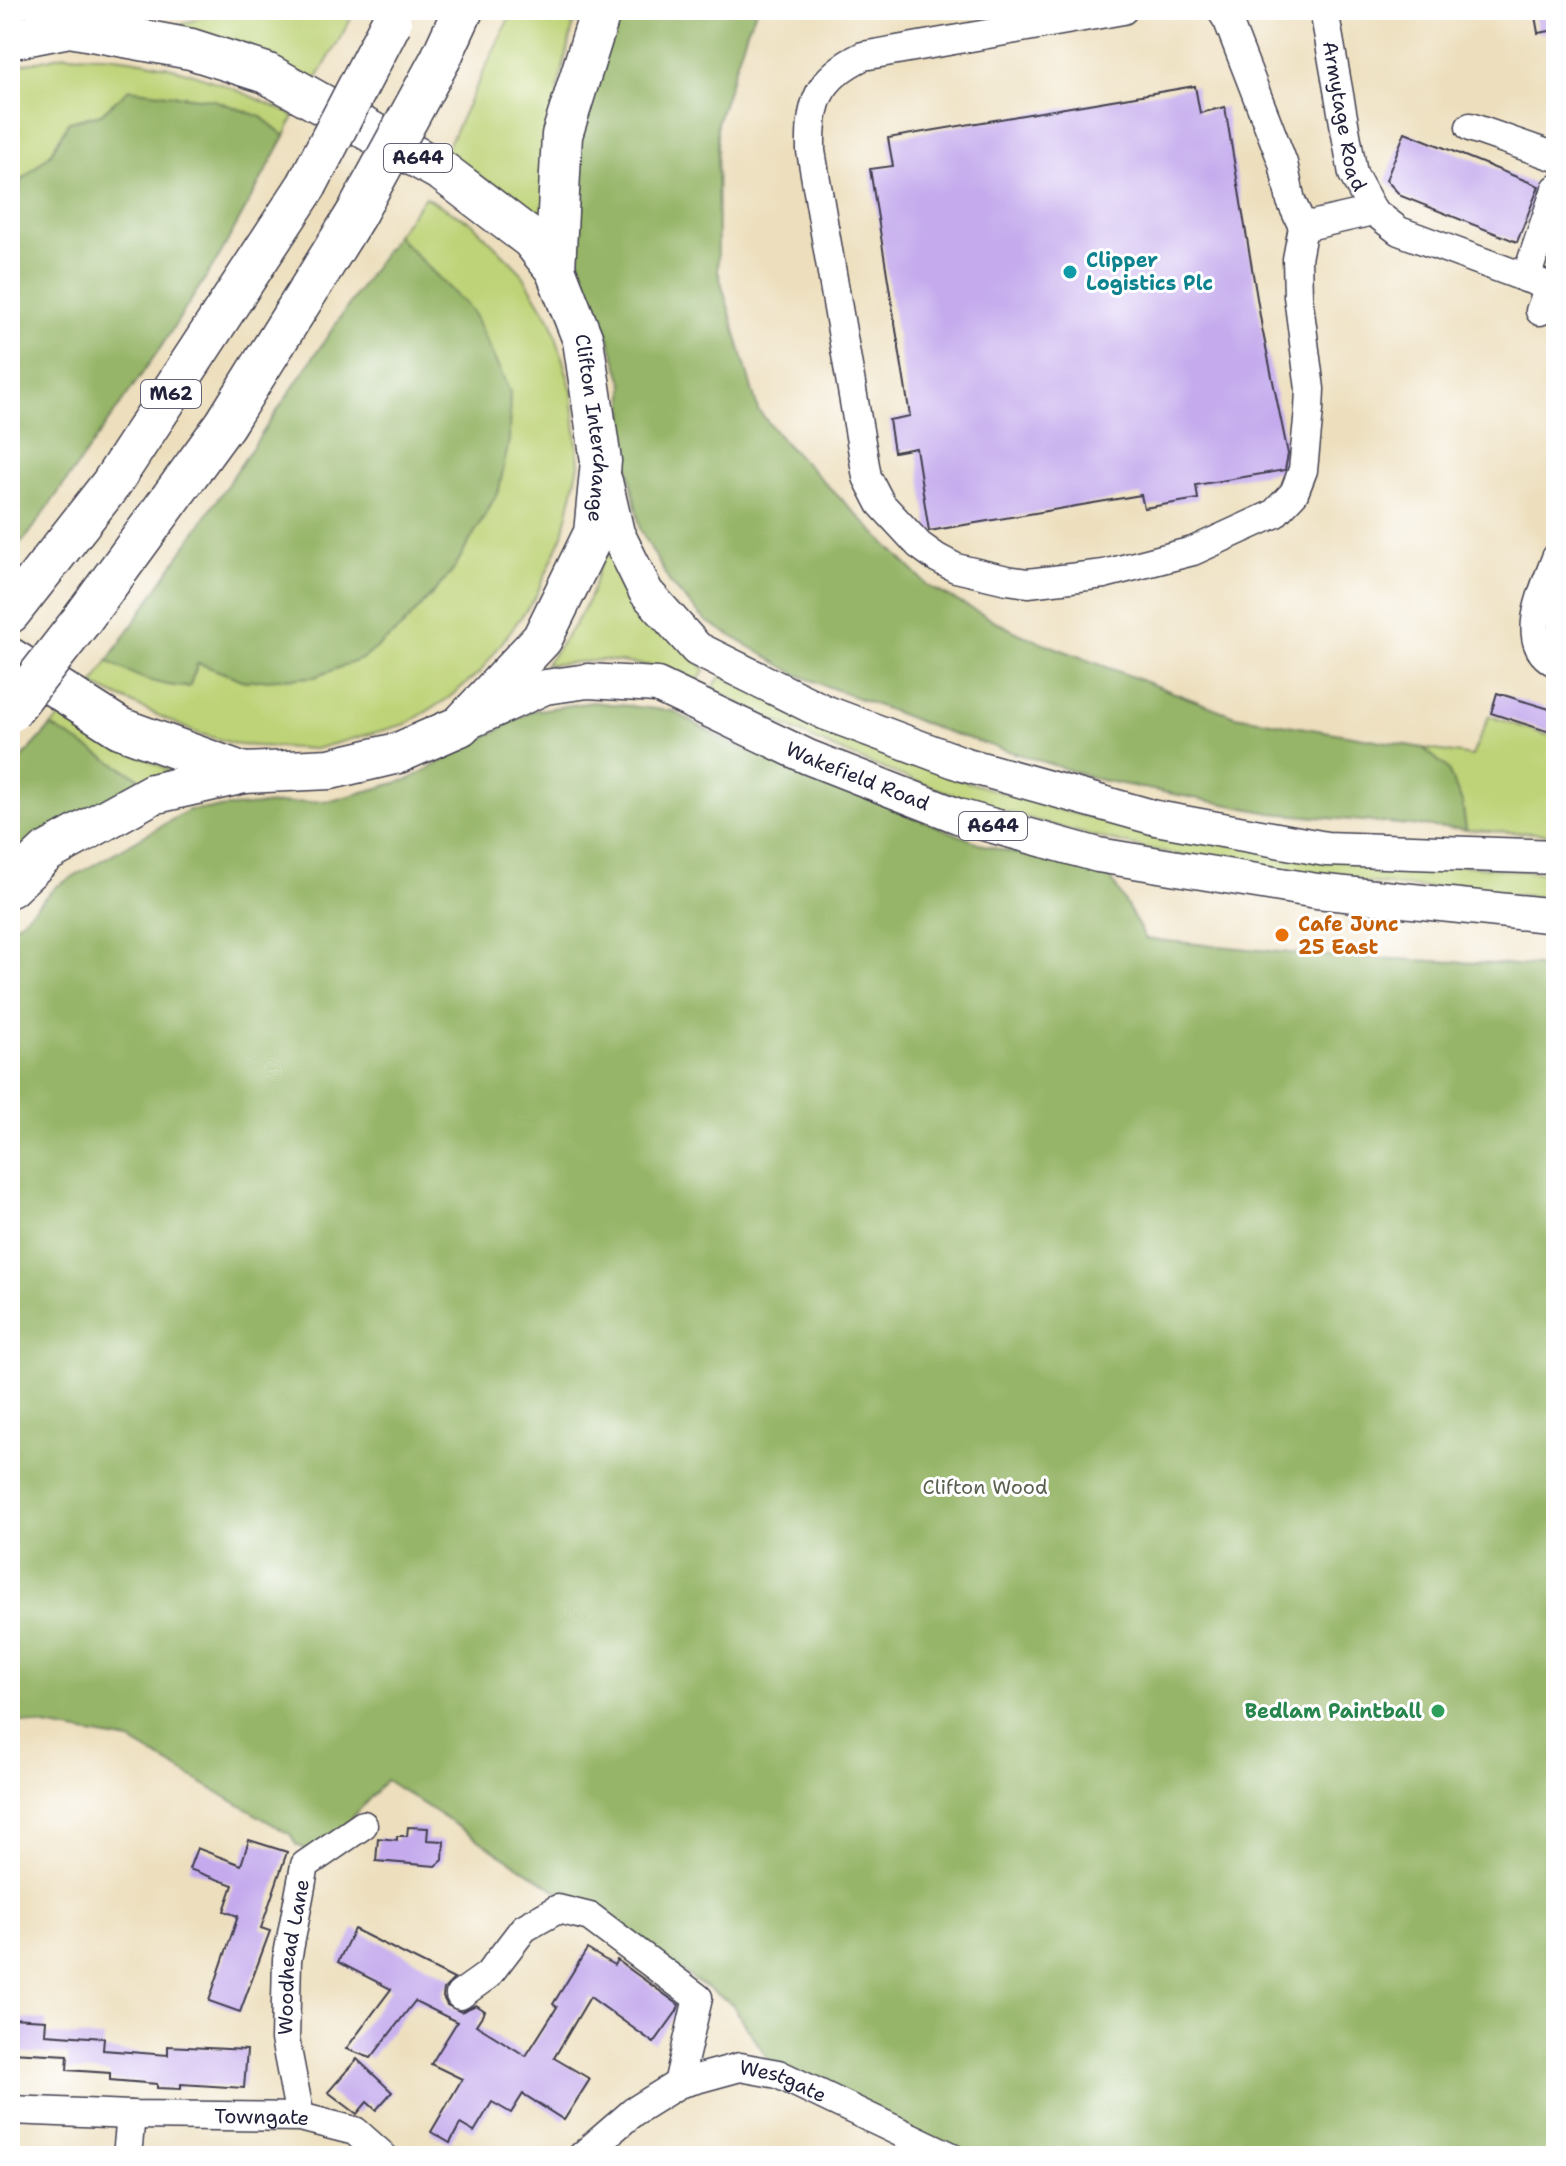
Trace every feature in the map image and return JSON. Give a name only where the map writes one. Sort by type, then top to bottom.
[{"type":"highway","points":[[70,27],[146,10]]},
{"type":"highway","name":"M62","points":[[10,712],[81,621],[225,424],[356,214],[441,58],[463,10]]},
{"type":"highway","points":[[555,269],[562,135],[601,10]]},
{"type":"highway","name":"M62","points":[[17,604],[111,484],[307,185],[394,17]]},
{"type":"highway","name":"Clifton Interchange","points":[[10,39],[70,27],[191,49],[266,73],[443,172],[531,239],[555,269],[583,340],[601,461],[594,533],[542,639],[460,726],[398,753],[330,769],[244,773],[120,728],[10,658]]},
{"type":"highway","points":[[10,887],[47,852],[152,794],[244,773]]},
{"type":"main road","name":"A644","points":[[601,461],[617,533],[646,592],[697,649],[824,712],[963,764],[1156,818],[1326,849],[1556,857]]},
{"type":"main road","name":"Wakefield Road","points":[[460,726],[545,687],[588,681],[657,685],[808,757],[958,816],[1098,855],[1317,891],[1556,916]]},
{"type":"street","points":[[1123,10],[863,56],[841,68],[818,94],[811,125],[811,151],[867,477],[881,504],[919,545],[956,568],[1028,583],[1077,578],[1149,564],[1193,551],[1274,514],[1294,493],[1303,470],[1310,389],[1298,296],[1297,259],[1303,227],[1291,201],[1283,163],[1221,10]]},
{"type":"street","name":"Armytage Road","points":[[1324,10],[1353,174],[1373,211],[1399,231],[1543,291]]},
{"type":"street","points":[[1470,127],[1556,157]]},
{"type":"street","points":[[1543,291],[1556,189]]},
{"type":"street","points":[[1303,227],[1373,211]]},
{"type":"street","points":[[1556,558],[1542,596],[1535,634],[1541,653],[1556,663]]},
{"type":"street","name":"Woodhead Lane","points":[[300,2117],[285,2039],[287,1960],[305,1865],[363,1825]]},
{"type":"street","points":[[460,1995],[488,1975],[524,1928],[558,1909],[590,1917],[698,1998],[678,2084]]},
{"type":"street","name":"Westgate","points":[[582,2156],[648,2117],[678,2084],[740,2067],[778,2074],[950,2156]]},
{"type":"street","name":"Towngate","points":[[10,2110],[300,2117],[355,2131],[383,2156]]},
{"type":"street","points":[[127,2156],[131,2115]]},
{"type":"green space","points":[[223,10],[356,10],[315,82],[177,26]]},
{"type":"green space","points":[[513,10],[577,10],[558,88],[543,231],[497,188],[445,152]]},
{"type":"green space","points":[[616,10],[757,10],[748,28],[717,123],[718,271],[758,410],[785,443],[928,586],[1020,634],[1235,716],[1423,748],[1447,768],[1462,802],[1466,830],[1271,813],[1101,780],[941,730],[798,675],[706,621],[670,583],[640,529],[624,444],[624,385],[608,336],[588,290],[573,237],[573,173],[585,101]]},
{"type":"green space","points":[[65,55],[138,60],[184,71],[294,116],[285,136],[261,117],[129,90],[101,114],[69,122],[51,153],[19,184],[10,176],[10,67]]},
{"type":"green space","points":[[129,89],[214,100],[261,117],[285,136],[220,255],[161,347],[29,534],[10,555],[10,176],[19,183],[51,153],[69,122],[101,114]]},
{"type":"green space","points":[[425,197],[472,223],[521,272],[552,323],[572,391],[579,465],[563,535],[535,598],[480,672],[447,699],[406,724],[315,749],[239,745],[194,732],[93,685],[108,661],[137,676],[167,685],[189,687],[198,663],[245,681],[402,627],[452,572],[499,490],[472,311],[396,235]]},
{"type":"green space","points":[[396,235],[472,311],[510,392],[509,441],[499,490],[452,572],[402,627],[364,658],[315,677],[245,681],[198,663],[189,687],[147,680],[108,661]]},
{"type":"green space","points":[[608,553],[705,670],[697,682],[654,666],[603,660],[545,665],[582,613]]},
{"type":"green space","points":[[721,676],[948,776],[1055,809],[1179,839],[1556,874],[1556,898],[1297,875],[1221,863],[1071,830],[922,784],[850,755],[712,688]]},
{"type":"green space","name":"Clifton Wood","points":[[593,702],[673,711],[726,741],[986,846],[1110,876],[1146,939],[1311,955],[1556,967],[1556,2156],[950,2156],[778,2074],[732,2004],[386,1780],[319,1855],[296,1845],[291,1835],[130,1741],[10,1720],[10,931],[57,886],[189,810],[335,800],[410,779],[532,711]]},
{"type":"green space","points":[[63,715],[170,771],[146,782],[51,726]]},
{"type":"green space","points":[[1489,716],[1556,738],[1556,834],[1466,830],[1462,802],[1447,768],[1423,748],[1472,756]]},
{"type":"green space","points":[[51,726],[146,782],[10,870],[10,772]]},
{"type":"building","points":[[1534,10],[1556,10],[1556,30],[1538,33]]},
{"type":"building","name":"Clipper Logistics Plc","points":[[1195,86],[1200,113],[1225,107],[1262,328],[1288,454],[1285,470],[1196,485],[1198,499],[1144,508],[1141,495],[929,531],[916,448],[894,452],[889,420],[910,416],[870,169],[893,166],[888,138]]},
{"type":"building","points":[[1405,132],[1539,186],[1517,242],[1401,196],[1386,180]]},
{"type":"building","points":[[1497,693],[1556,711],[1556,734],[1491,713]]},
{"type":"building","points":[[408,1827],[428,1828],[427,1840],[444,1841],[443,1860],[436,1866],[376,1861],[378,1838],[397,1840],[397,1836],[407,1836]]},
{"type":"building","points":[[249,1840],[287,1852],[261,1928],[270,1931],[240,2012],[209,2001],[238,1916],[224,1911],[233,1885],[189,1869],[197,1848],[241,1865]]},
{"type":"building","points":[[354,1929],[454,1979],[444,1989],[443,1997],[447,2005],[461,2012],[476,2005],[485,2011],[476,2025],[526,2056],[557,2007],[553,2004],[587,1949],[614,1965],[617,1960],[679,2005],[654,2043],[590,1997],[554,2058],[590,2079],[564,2120],[523,2094],[511,2113],[492,2102],[474,2132],[460,2124],[450,2143],[431,2132],[462,2079],[431,2064],[457,2022],[415,2001],[371,2058],[346,2049],[391,1989],[338,1962]]},
{"type":"building","points":[[10,2018],[46,2020],[45,2034],[104,2038],[103,2050],[168,2055],[168,2046],[247,2050],[244,2088],[181,2084],[181,2089],[157,2088],[157,2084],[110,2080],[110,2073],[67,2070],[68,2055],[10,2052]]},
{"type":"building","points":[[357,2059],[392,2092],[376,2110],[367,2102],[357,2114],[328,2092]]},
{"type":"place","name":"Clipper Logistics Plc","points":[[1070,272]]},
{"type":"place","name":"Cafe Junc 25 East","points":[[1282,935]]},
{"type":"place","name":"Bedlam Paintball","points":[[1438,1711]]}]
